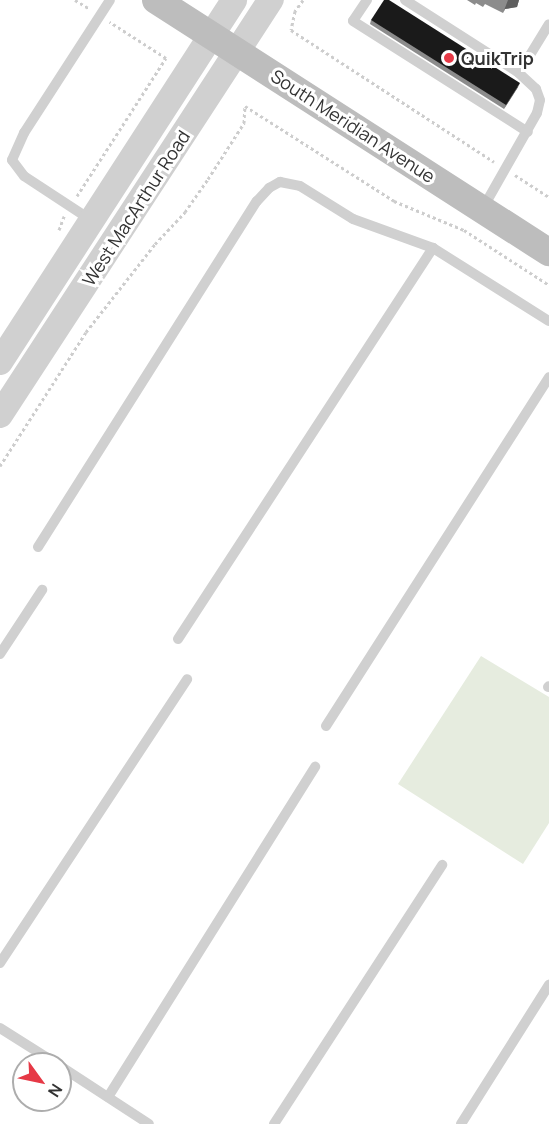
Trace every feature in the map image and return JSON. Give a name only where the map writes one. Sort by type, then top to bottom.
[{"type":"main road","name":"South Meridian Avenue","points":[[156,0],[549,252]]},
{"type":"street","name":"West MacArthur Road","points":[[0,362],[234,0]]},
{"type":"street","name":"West MacArthur Road","points":[[0,416],[271,0]]},
{"type":"lane","points":[[91,220],[24,176],[12,160],[24,133],[110,0]]},
{"type":"lane","points":[[367,0],[353,21],[419,58],[486,101],[528,132]]},
{"type":"lane","points":[[401,13],[406,1],[491,55],[504,71],[519,73],[536,89],[540,100],[528,132],[482,210]]},
{"type":"lane","points":[[418,23],[424,12]]},
{"type":"lane","points":[[434,33],[440,23]]},
{"type":"lane","points":[[519,73],[549,24]]},
{"type":"lane","points":[[451,44],[457,33]]},
{"type":"lane","points":[[468,55],[475,45]]},
{"type":"lane","points":[[485,65],[491,55]]},
{"type":"lane","points":[[38,547],[257,201],[269,188],[280,182],[300,186],[353,219],[433,248],[549,321]]},
{"type":"lane","points":[[178,639],[433,248]]},
{"type":"lane","points":[[326,726],[549,377]]},
{"type":"lane","points":[[0,654],[42,591]]},
{"type":"lane","points":[[0,963],[187,679]]},
{"type":"lane","points":[[108,1097],[315,767]]},
{"type":"lane","points":[[274,1124],[442,865]]},
{"type":"lane","points":[[461,1124],[549,986]]},
{"type":"lane","points":[[0,1028],[38,1052]]},
{"type":"lane","points":[[72,1074],[149,1124]]},
{"type":"path","points":[[75,0],[166,58]]},
{"type":"path","points":[[303,0],[295,12],[291,30],[549,197]]},
{"type":"path","points":[[0,466],[86,332],[155,244],[185,212],[208,179],[244,123],[244,106],[394,201],[464,230],[549,285]]},
{"type":"shaded area","points":[[481,656],[549,697],[549,823],[523,864],[398,784]]},
{"type":"building","points":[[384,0],[389,0],[520,83],[506,105],[371,20]]},
{"type":"place","name":"QuikTrip","points":[[449,58]]}]
